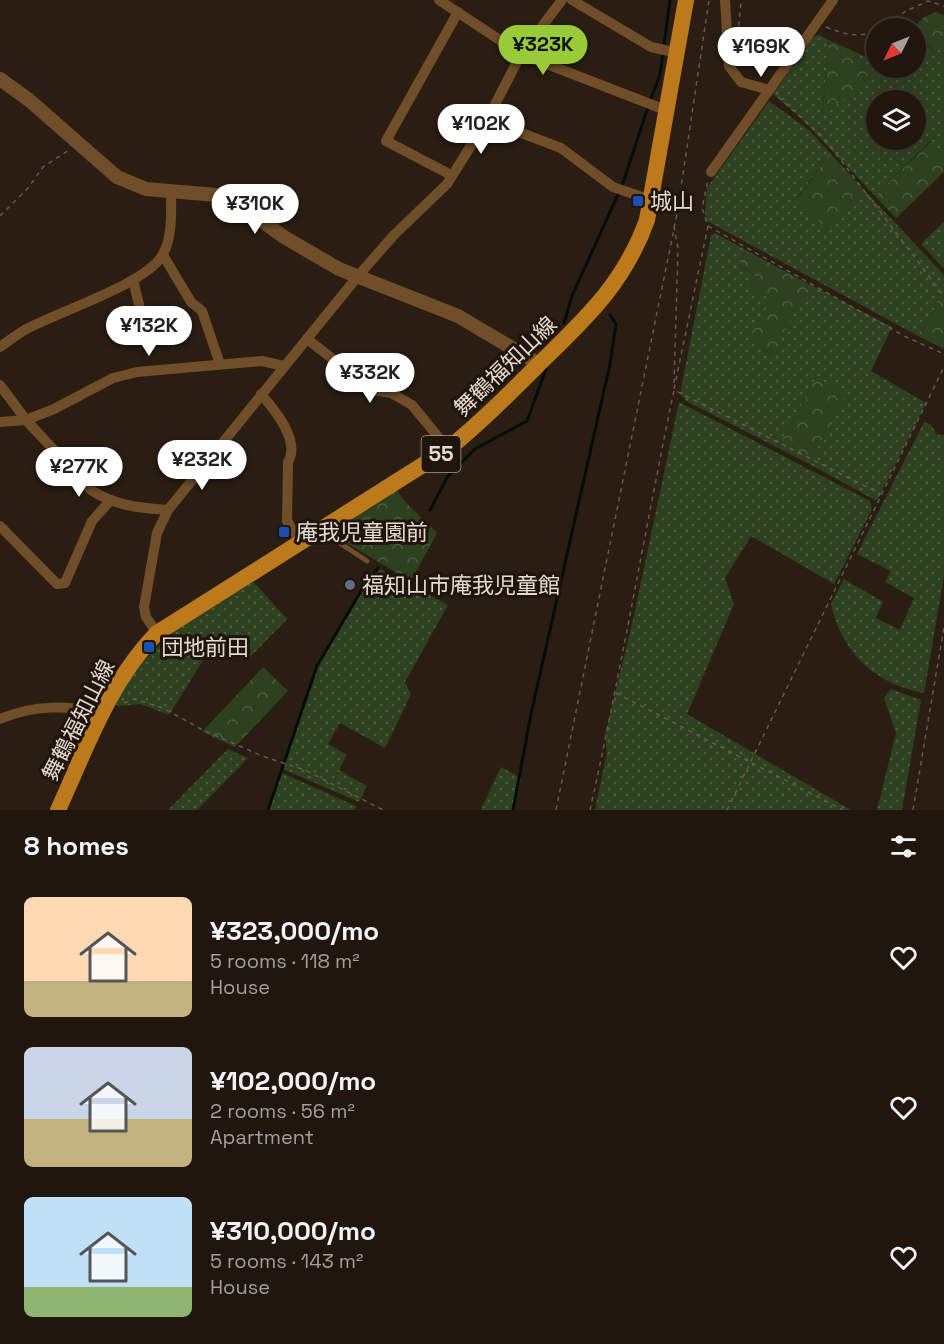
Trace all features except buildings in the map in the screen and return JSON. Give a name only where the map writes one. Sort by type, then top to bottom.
[{"type":"main road","name":"舞鶴福知山線","points":[[58,810],[119,680],[138,652],[157,633],[448,449],[477,426],[609,293],[639,244],[651,200],[686,0]]},
{"type":"street","points":[[439,0],[521,54],[668,111]]},
{"type":"street","points":[[157,633],[146,617],[144,607],[157,533],[168,510],[358,276],[394,235],[447,184],[487,120],[521,54],[562,0]]},
{"type":"street","points":[[572,0],[651,47],[678,53]]},
{"type":"street","points":[[725,0],[729,66],[741,82],[770,90]]},
{"type":"street","points":[[711,172],[833,0]]},
{"type":"street","points":[[451,175],[386,141],[458,12]]},
{"type":"street","points":[[0,79],[117,177],[133,185],[228,196],[284,237],[339,269],[458,316],[539,364]]},
{"type":"street","points":[[487,120],[561,148],[613,187],[651,200]]},
{"type":"street","points":[[0,347],[22,331],[133,279],[152,267],[163,255],[171,220],[171,191]]},
{"type":"street","points":[[163,255],[191,302],[202,311],[220,364]]},
{"type":"street","points":[[133,279],[145,329]]},
{"type":"street","points":[[307,339],[373,390],[391,393],[412,405],[448,449]]},
{"type":"street","points":[[0,422],[26,420],[54,409],[112,378],[137,372],[262,361],[284,366]]},
{"type":"street","points":[[0,385],[26,420],[91,490],[131,507],[168,510]]},
{"type":"street","points":[[261,394],[283,424],[292,445],[292,456],[288,462],[287,521],[300,542]]},
{"type":"street","points":[[0,526],[57,584],[65,584],[92,521],[111,500]]},
{"type":"street","points":[[0,719],[25,710],[46,706],[104,712]]},
{"type":"lane","points":[[319,529],[367,561]]},
{"type":"path","points":[[556,810],[677,214],[709,0]]},
{"type":"path","points":[[894,18],[928,1],[944,6]]},
{"type":"path","points":[[816,24],[846,34],[866,34]]},
{"type":"path","points":[[770,90],[824,138],[944,296]]},
{"type":"path","points":[[0,216],[28,188],[43,167],[80,144]]},
{"type":"path","points":[[590,810],[616,692],[641,548],[708,226],[702,208],[705,187],[711,172]]},
{"type":"path","points":[[674,223],[678,248],[674,390]]},
{"type":"path","points":[[708,226],[904,336],[944,354]]},
{"type":"path","points":[[727,810],[944,367]]},
{"type":"path","points":[[674,390],[881,494]]},
{"type":"path","points":[[913,810],[944,627]]},
{"type":"path","points":[[616,692],[843,810]]},
{"type":"path","points":[[123,704],[134,699],[163,708],[201,729],[262,756],[305,770],[383,810]]},
{"type":"green space","points":[[935,12],[944,15],[944,44],[934,53],[926,43],[926,18],[924,17]]},
{"type":"green space","points":[[819,35],[829,40],[822,117],[867,78],[926,78],[926,45],[934,53],[944,44],[944,154],[930,141],[926,145],[926,90],[866,90],[866,150],[921,150],[875,196],[800,117],[773,94],[813,37]]},
{"type":"green space","points":[[829,40],[853,51],[866,67],[867,78],[822,118]]},
{"type":"green space","points":[[853,51],[866,57],[866,67]]},
{"type":"green space","points":[[769,101],[809,130],[830,153],[797,198],[828,230],[867,193],[944,275],[944,289],[920,337],[707,221],[705,213],[707,188]]},
{"type":"green space","points":[[931,141],[944,154],[944,172],[896,218],[875,196],[922,150],[926,150],[926,146]]},
{"type":"green space","points":[[830,153],[867,193],[828,230],[797,199]]},
{"type":"green space","points":[[944,222],[944,269],[921,244]]},
{"type":"green space","points":[[715,233],[746,250],[739,265],[755,276],[750,286],[771,300],[749,339],[771,355],[809,284],[892,327],[871,371],[926,403],[877,501],[809,464],[845,395],[816,377],[778,448],[686,401],[680,394],[711,235]]},
{"type":"green space","points":[[746,250],[809,284],[772,355],[748,339],[771,300],[750,286],[755,276],[739,265]]},
{"type":"green space","points":[[944,289],[944,349],[920,337]]},
{"type":"green space","points":[[816,377],[846,394],[809,464],[778,448]]},
{"type":"green space","points":[[679,402],[870,501],[872,509],[834,584],[751,536],[725,578],[734,604],[687,714],[851,810],[595,810],[607,752],[605,735],[633,620]]},
{"type":"green space","points":[[924,422],[931,425],[937,435],[944,435],[944,576],[924,693],[890,682],[863,664],[843,637],[831,604],[844,579],[883,602],[876,618],[900,630],[914,598],[885,582],[891,571],[857,554]]},
{"type":"green space","points":[[395,486],[408,504],[437,533],[411,581],[326,531]]},
{"type":"green space","points":[[380,569],[448,605],[405,682],[411,694],[385,748],[340,723],[328,744],[347,755],[339,770],[367,786],[359,802],[283,769],[318,665],[366,584]]},
{"type":"green space","points":[[252,580],[287,619],[250,657],[220,633],[169,715],[141,704],[119,706],[115,704],[136,669],[179,625]]},
{"type":"green space","points":[[263,667],[288,691],[235,747],[202,732]]},
{"type":"green space","points":[[891,689],[921,700],[902,810],[877,810],[896,733],[884,698]]},
{"type":"green space","points":[[228,749],[248,758],[197,810],[168,810]]},
{"type":"green space","points":[[501,767],[521,778],[514,810],[481,810]]},
{"type":"green space","points":[[282,773],[356,806],[355,810],[269,810]]},
{"type":"waterway","points":[[650,101],[660,75],[670,0]]},
{"type":"waterway","points":[[622,186],[648,107]]},
{"type":"waterway","points":[[564,323],[572,296],[619,192]]},
{"type":"waterway","points":[[513,810],[531,714],[610,364],[616,324],[610,315]]},
{"type":"waterway","points":[[430,510],[448,476],[475,449],[527,421],[546,369]]},
{"type":"waterway","points":[[268,810],[317,666],[365,584],[378,568]]},
{"type":"place","name":"城山","points":[[638,201]]},
{"type":"place","name":"庵我児童園前","points":[[284,532]]},
{"type":"place","name":"福知山市庵我児童館","points":[[350,585]]},
{"type":"place","name":"団地前田","points":[[149,647]]}]
